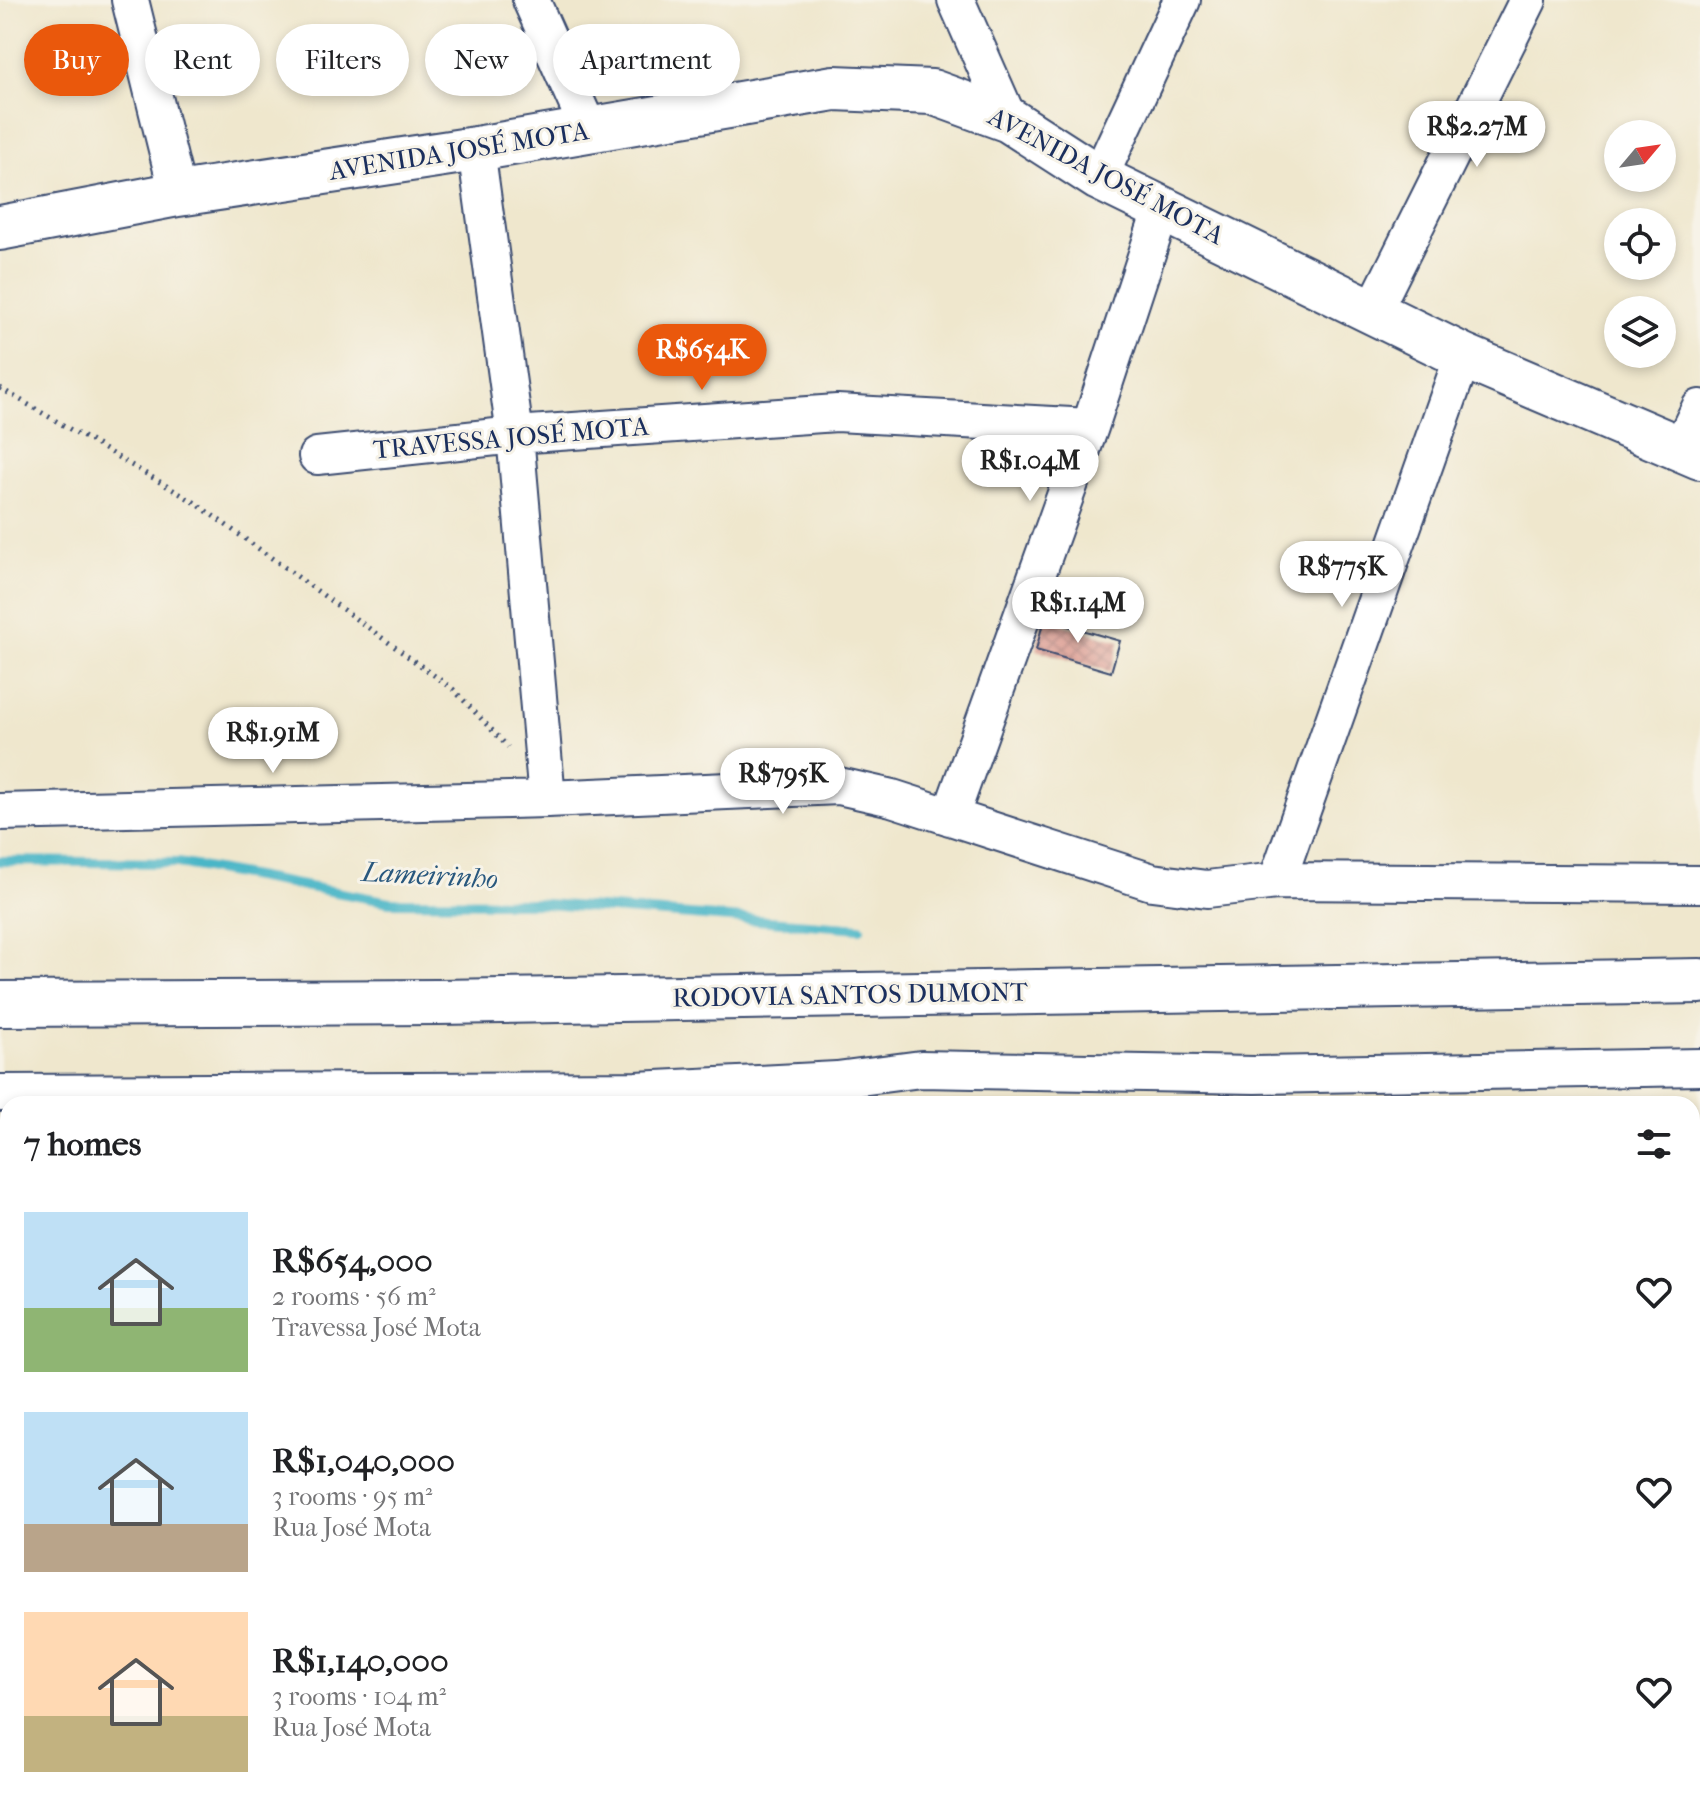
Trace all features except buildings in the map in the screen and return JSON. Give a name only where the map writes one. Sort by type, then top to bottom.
[{"type":"main road","name":"AVENIDA JOSÉ MOTA","points":[[0,228],[178,194],[476,149],[834,88],[932,92],[1009,120],[1099,178],[1463,356],[1691,452]]},
{"type":"main road","name":"RODOVIA SANTOS DUMONT","points":[[0,1004],[470,1001],[1700,981]]},
{"type":"street","points":[[130,0],[178,194]]},
{"type":"street","points":[[531,0],[589,130]]},
{"type":"street","points":[[956,0],[1009,120]]},
{"type":"street","points":[[1099,178],[1182,0]]},
{"type":"street","points":[[1373,311],[1528,0]]},
{"type":"street","points":[[476,149],[515,435],[547,799]]},
{"type":"street","points":[[950,817],[1090,427],[1162,208]]},
{"type":"street","points":[[1277,881],[1463,356]]},
{"type":"street","points":[[1691,452],[1700,408]]},
{"type":"street","name":"TRAVESSA JOSÉ MOTA","points":[[317,456],[515,435],[837,413],[1090,427]]},
{"type":"street","points":[[0,812],[547,799],[839,786],[950,817],[1152,882],[1207,889],[1277,881],[1700,884]]},
{"type":"street","points":[[437,1096],[636,1090],[840,1092],[921,1069],[1257,1089],[1700,1067]]},
{"type":"street","points":[[0,1093],[44,1096]]},
{"type":"path","points":[[0,388],[194,502],[453,689],[507,746],[547,799]]},
{"type":"waterway","name":"Lameirinho","points":[[0,861],[178,863],[390,902],[533,903],[860,928]]}]
